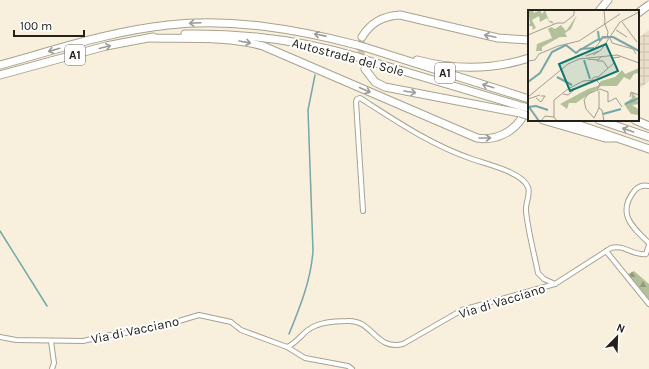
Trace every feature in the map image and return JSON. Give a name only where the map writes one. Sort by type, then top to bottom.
[{"type":"highway","points":[[599,10],[608,0]]},
{"type":"highway","points":[[639,12],[649,5]]},
{"type":"highway","points":[[362,37],[371,24],[388,16],[400,15],[498,38],[528,40]]},
{"type":"highway","name":"Autostrada del Sole","points":[[0,65],[128,31],[169,24],[199,23],[261,26],[329,37],[527,98]]},
{"type":"highway","name":"Autostrada del Sole","points":[[0,76],[106,46],[150,38],[196,34],[248,35],[294,42],[358,57],[525,113]]},
{"type":"highway","points":[[150,38],[218,39],[263,46],[477,138],[489,139],[502,135],[515,127],[525,113],[389,88],[376,82],[365,69]]},
{"type":"highway","points":[[361,46],[376,48],[425,62],[449,66],[489,67],[515,63],[528,58]]},
{"type":"highway","points":[[546,121],[605,138],[619,138]]},
{"type":"highway","points":[[568,121],[649,149]]},
{"type":"highway","points":[[602,121],[649,137]]},
{"type":"highway","points":[[637,121],[649,126]]},
{"type":"street","points":[[363,211],[356,102],[357,99],[360,98],[430,141],[470,158],[508,171],[522,179],[528,187],[529,197],[526,209],[538,273],[544,279],[555,284]]},
{"type":"street","name":"Via di Vacciano","points":[[287,347],[292,345],[311,328],[326,323],[349,321],[363,324],[380,341],[395,346],[403,344],[462,310],[555,284],[606,251],[617,246],[640,255],[646,254],[649,244],[629,221],[625,212],[629,199],[637,188],[644,185],[649,186]]},
{"type":"street","points":[[606,251],[649,304]]},
{"type":"street","name":"Via di Vacciano","points":[[0,337],[16,340],[83,341],[104,336],[152,329],[199,315],[231,322],[241,330],[287,347],[305,358],[348,366],[352,369]]},
{"type":"street","points":[[51,341],[54,363],[52,369]]},
{"type":"shaded area","points":[[649,30],[649,81],[639,89],[639,37]]},
{"type":"green space","points":[[634,271],[649,284],[649,300],[628,274]]},
{"type":"waterway","points":[[289,334],[301,304],[312,262],[313,251],[308,110],[315,75]]},
{"type":"waterway","points":[[0,231],[47,306]]},
{"type":"tunnel","points":[[362,37],[361,53],[365,69]]}]
